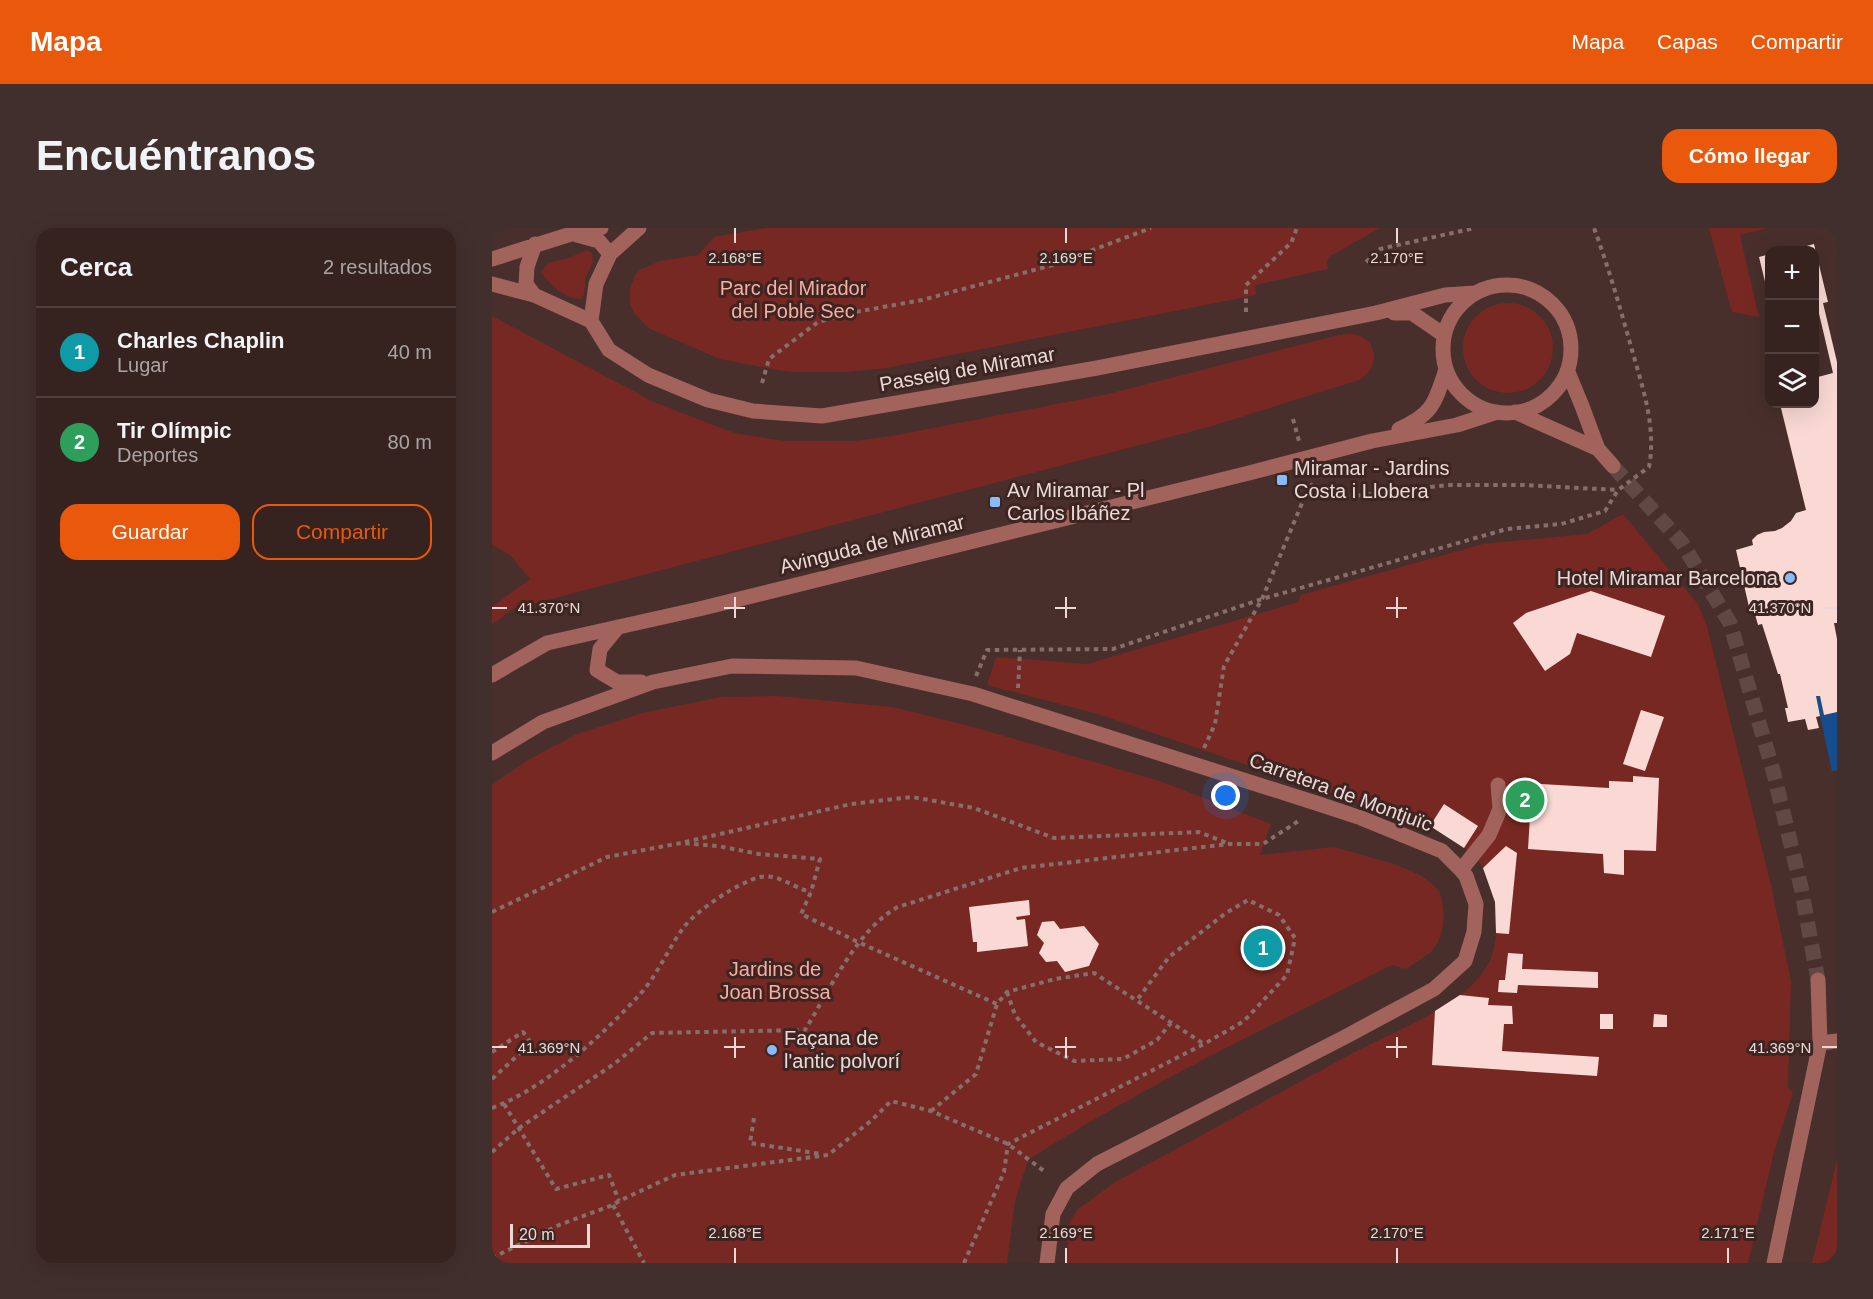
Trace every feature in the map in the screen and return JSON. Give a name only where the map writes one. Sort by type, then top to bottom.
[{"type":"street","points":[[492,259],[535,244],[601,228]]},
{"type":"street","points":[[492,284],[534,296],[591,321],[596,284],[610,254],[639,228]]},
{"type":"street","points":[[571,234],[599,240],[610,254]]},
{"type":"street","points":[[534,296],[526,284],[527,267],[535,244]]},
{"type":"street","points":[[1512,284],[1530,288],[1547,298],[1562,313],[1570,332],[1572,352],[1568,372],[1560,387],[1547,400],[1532,408],[1515,412],[1497,412],[1466,398],[1454,385],[1446,369],[1443,352],[1444,335],[1450,318],[1461,304],[1475,293],[1492,286],[1512,284]]},
{"type":"street","name":"Passeig de Miramar","points":[[591,321],[609,350],[648,375],[708,400],[753,411],[822,416],[1096,368],[1376,313],[1445,295],[1475,293]]},
{"type":"street","name":"Passeig de Miramar","points":[[1376,313],[1412,314],[1444,335]]},
{"type":"street","name":"Avinguda de Miramar","points":[[1372,441],[1418,421],[1435,401],[1446,369]]},
{"type":"street","points":[[1568,372],[1598,449],[1613,466]]},
{"type":"street","name":"Avinguda de Miramar","points":[[492,675],[547,643],[699,609],[1372,441],[1457,425],[1497,412]]},
{"type":"street","points":[[1515,412],[1598,449]]},
{"type":"street","points":[[618,627],[600,649],[597,670],[617,682],[653,681]]},
{"type":"street","name":"Carretera de Montjuïc","points":[[653,681],[732,666],[856,668],[973,694],[1360,818],[1442,851],[1466,876],[1476,904],[1474,932],[1465,961],[1434,989],[1097,1164],[1067,1188],[1053,1214],[1047,1263]]},
{"type":"street","points":[[492,753],[543,722],[653,681]]},
{"type":"street","points":[[1461,870],[1489,835],[1500,809],[1498,785]]},
{"type":"street","points":[[1774,1263],[1820,1043],[1818,980]]},
{"type":"street","points":[[1820,1043],[1837,1041]]},
{"type":"path","points":[[762,382],[769,359],[818,322],[850,313],[922,300],[1053,265],[1151,228]]},
{"type":"path","points":[[1246,312],[1246,285],[1291,243],[1297,228]]},
{"type":"path","points":[[1366,262],[1380,249],[1475,228]]},
{"type":"path","points":[[975,676],[987,650],[1113,649],[1262,599],[1507,529],[1561,524],[1605,511],[1618,490],[1649,466],[1651,456],[1648,406],[1607,263],[1594,228]]},
{"type":"path","points":[[1293,419],[1299,441]]},
{"type":"path","points":[[1215,770],[1204,750],[1215,724],[1224,666],[1262,599],[1310,484],[1330,499],[1448,485],[1523,485],[1618,490]]},
{"type":"path","points":[[1019,692],[1020,650]]},
{"type":"path","points":[[492,912],[607,857],[681,843],[851,804],[912,797],[974,808],[1054,838],[1199,832],[1229,844]]},
{"type":"path","points":[[492,1152],[519,1128],[614,1064],[652,1033],[805,1030],[858,942],[874,924],[889,911],[898,907],[1021,868],[1229,844],[1263,844],[1295,825],[1319,804]]},
{"type":"path","points":[[681,843],[718,846],[759,854],[820,859],[811,892],[801,914],[997,1004]]},
{"type":"path","points":[[492,1108],[519,1096],[582,1051],[643,990],[686,925],[722,894],[760,877],[779,878],[799,889],[811,892]]},
{"type":"path","points":[[1008,1144],[1204,1044],[1244,1020],[1287,975],[1295,938],[1279,915],[1248,900],[1226,913],[1169,957],[1137,1001]]},
{"type":"path","points":[[931,1111],[976,1074],[997,1004],[1007,992],[1055,979],[1094,973],[1204,1044]]},
{"type":"path","points":[[1007,992],[1015,1015],[1036,1042],[1074,1061],[1123,1059],[1157,1040],[1171,1023]]},
{"type":"path","points":[[492,1052],[523,1032],[531,1043],[492,1079]]},
{"type":"path","points":[[492,1258],[559,1225],[613,1205],[675,1175],[828,1155],[872,1120],[891,1101],[931,1111],[1008,1144],[1044,1171]]},
{"type":"path","points":[[504,1104],[556,1189],[609,1175],[619,1201]]},
{"type":"path","points":[[754,1118],[750,1143],[828,1155]]},
{"type":"path","points":[[964,1263],[1004,1172],[1008,1144]]},
{"type":"path","points":[[613,1205],[644,1263]]},
{"type":"green space","name":"Parc del Mirador del Poble Sec","points":[[766,228],[1380,228],[1330,256],[1327,261],[1328,269],[1255,285],[1256,295],[886,368],[846,372],[791,372],[720,359],[648,328],[634,313],[630,304],[630,289],[635,275],[640,270],[660,261],[698,255],[714,237]]},
{"type":"green space","points":[[1709,228],[1767,228],[1740,235],[1759,317],[1732,312]]},
{"type":"green space","points":[[586,250],[592,253],[593,262],[586,277],[584,294],[581,299],[558,290],[541,272],[548,263],[569,258]]},
{"type":"green space","points":[[1508,303],[1525,306],[1540,316],[1550,331],[1553,348],[1550,365],[1540,380],[1525,390],[1508,393],[1491,390],[1476,380],[1466,365],[1463,348],[1466,331],[1476,316],[1491,306]]},
{"type":"green space","points":[[492,316],[654,402],[734,433],[785,441],[854,441],[892,436],[1108,394],[1339,335],[1356,334],[1365,339],[1373,350],[1374,357],[1370,370],[1359,380],[1212,426],[513,609],[492,624],[492,607],[530,579],[510,555],[492,545]]},
{"type":"green space","points":[[1623,514],[1698,604],[1706,623],[1771,885],[1791,981],[1788,1087],[1793,1093],[1774,1152],[1748,1263],[1066,1263],[1070,1221],[1078,1209],[1117,1181],[1353,1053],[1425,1017],[1460,995],[1475,982],[1491,958],[1495,946],[1495,904],[1488,878],[1476,858],[1411,812],[1399,814],[1314,788],[1098,714],[987,685],[996,657],[1087,664],[1298,602],[1301,595],[1483,544],[1587,534]]},
{"type":"green space","name":"Jardins de Joan Brossa","points":[[777,696],[893,707],[966,725],[1160,781],[1271,824],[1260,855],[1334,847],[1394,864],[1420,875],[1434,885],[1440,893],[1444,916],[1442,931],[1431,952],[1406,969],[1392,965],[1253,1034],[1117,1107],[1028,1160],[1015,1201],[1007,1263],[492,1263],[492,785],[526,761],[575,735],[642,713],[721,697]]},
{"type":"green space","points":[[1837,1160],[1837,1263],[1812,1263]]},
{"type":"water","points":[[1816,696],[1820,696],[1824,715],[1837,712],[1837,770],[1832,771]]},
{"type":"building","points":[[1765,255],[1765,282],[1759,257]]},
{"type":"building","name":"Hotel Miramar Barcelona","points":[[1819,265],[1828,302],[1823,303],[1837,362],[1837,623],[1834,623],[1837,639],[1837,712],[1824,715],[1820,696],[1816,696],[1820,716],[1816,717],[1819,728],[1808,730],[1805,719],[1788,722],[1785,708],[1788,708],[1780,674],[1778,674],[1762,624],[1758,625],[1753,607],[1749,607],[1736,550],[1753,545],[1752,540],[1757,535],[1782,528],[1791,521],[1796,513],[1806,510],[1781,408],[1819,408],[1819,377],[1833,373],[1819,314]]},
{"type":"building","points":[[1591,591],[1665,616],[1651,657],[1577,633],[1570,654],[1545,671],[1513,623],[1526,613]]},
{"type":"building","points":[[1641,710],[1664,717],[1645,771],[1623,764]]},
{"type":"building","points":[[1633,776],[1659,778],[1656,851],[1624,850],[1624,875],[1604,873],[1603,854],[1528,849],[1530,816],[1522,815],[1524,783],[1609,788],[1609,781],[1633,782]]},
{"type":"building","points":[[1444,804],[1478,826],[1464,848],[1430,826]]},
{"type":"building","points":[[1506,846],[1517,853],[1509,934],[1496,933],[1495,902],[1483,868]]},
{"type":"building","points":[[1029,900],[1030,915],[1016,917],[1017,920],[1025,919],[1028,946],[977,952],[977,942],[973,942],[969,907]]},
{"type":"building","points":[[1054,921],[1060,929],[1084,926],[1099,944],[1089,966],[1065,972],[1057,961],[1046,962],[1039,953],[1044,943],[1037,935],[1042,922]]},
{"type":"building","points":[[1508,953],[1523,954],[1522,969],[1598,972],[1598,988],[1518,985],[1517,993],[1498,992],[1499,980],[1505,980]]},
{"type":"building","points":[[1460,995],[1489,998],[1488,1005],[1512,1006],[1513,1024],[1504,1024],[1502,1051],[1599,1057],[1597,1076],[1432,1065],[1435,1011]]},
{"type":"building","points":[[1600,1014],[1613,1014],[1613,1029],[1600,1029]]},
{"type":"building","points":[[1654,1014],[1667,1015],[1667,1027],[1653,1027]]},
{"type":"tunnel","points":[[1613,466],[1682,543],[1730,623],[1774,774],[1801,887],[1818,980]]},
{"type":"place","name":"Miramar - Jardins Costa i Llobera","points":[[1282,480]]},
{"type":"place","name":"Av Miramar - Pl Carlos Ibáñez","points":[[995,502]]},
{"type":"place","name":"Hotel Miramar Barcelona","points":[[1790,578]]},
{"type":"place","name":"Tir Olímpic","points":[[1525,800]]},
{"type":"place","name":"Charles Chaplin","points":[[1263,948]]},
{"type":"place","name":"Façana de l'antic polvorí","points":[[772,1050]]}]
